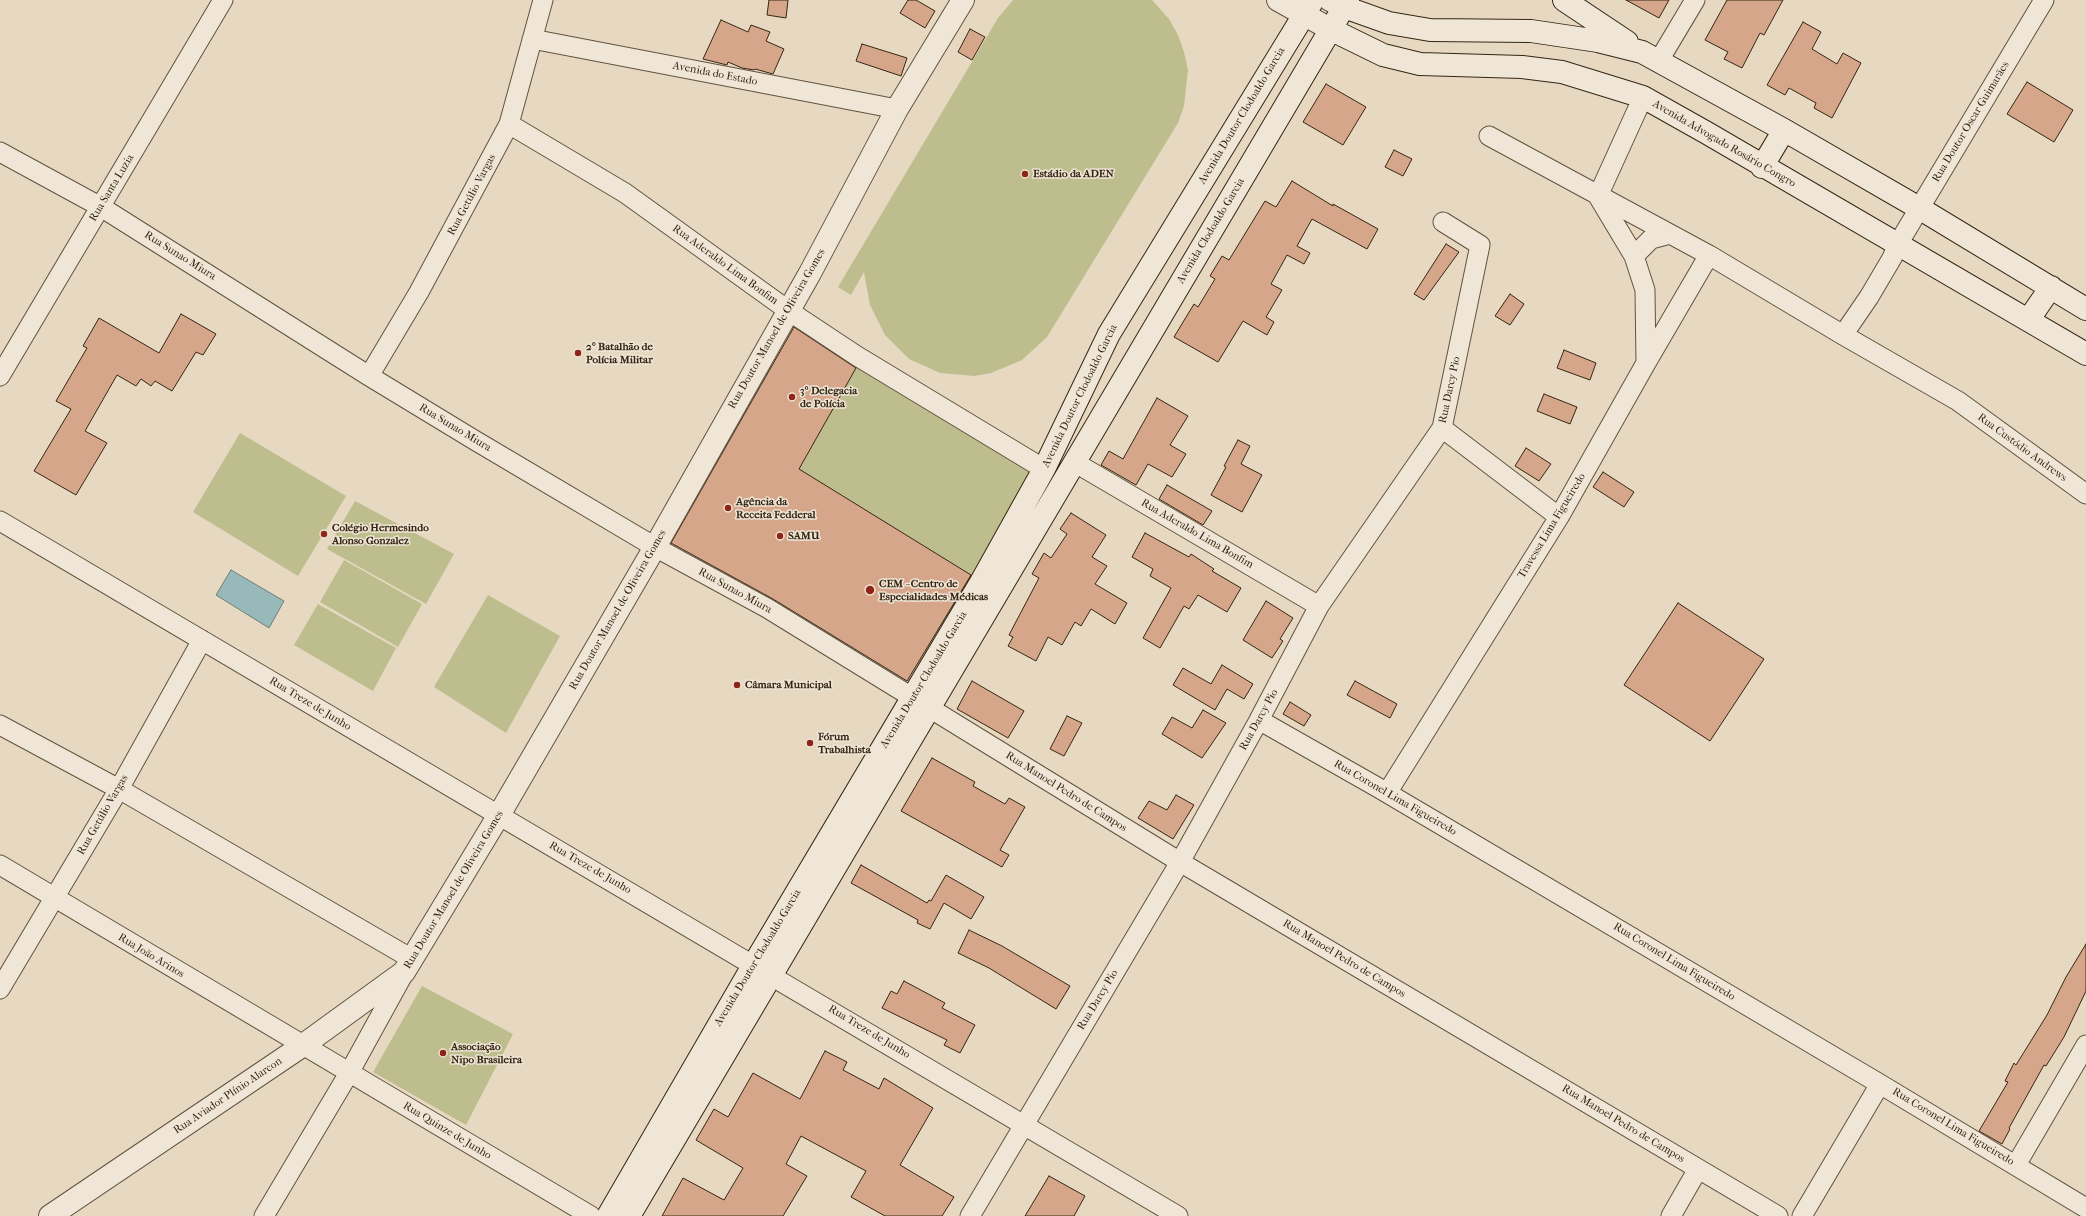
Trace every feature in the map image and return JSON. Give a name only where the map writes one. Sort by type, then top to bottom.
[{"type":"main road","name":"Rua Doutor Manoel de Oliveira Gomes","points":[[408,965],[499,815],[655,547],[789,311],[897,109],[963,0]]},
{"type":"main road","name":"Avenida Advogado Rosário Congro","points":[[1278,0],[1308,7],[1330,29],[1383,56],[1420,64],[1522,67],[1562,72],[1643,97],[2029,319],[2086,354]]},
{"type":"main road","points":[[1564,0],[1650,57],[1784,130],[1919,208],[2086,310]]},
{"type":"main road","points":[[1340,2],[1389,23],[1430,30],[1531,31],[1598,40],[1650,57]]},
{"type":"main road","name":"Avenida Clodoaldo Garcia","points":[[1074,462],[1330,29],[1340,2]]},
{"type":"main road","name":"Avenida Doutor Clodoaldo Garcia","points":[[921,702],[981,582],[1044,469],[1109,334],[1308,7]]},
{"type":"main road","points":[[1762,166],[1784,130]]},
{"type":"main road","points":[[1194,195],[1222,212]]},
{"type":"main road","points":[[1172,231],[1200,248]]},
{"type":"main road","points":[[2029,319],[2050,287]]},
{"type":"main road","name":"Avenida Doutor Clodoaldo Garcia","points":[[608,1216],[763,969],[921,702],[1074,462]]},
{"type":"main road","name":"Rua Aviador Plínio Alarcon","points":[[50,1216],[302,1046],[408,965]]},
{"type":"main road","name":"Avenida Doutor Clodoaldo Garcia","points":[[629,1216],[763,969]]},
{"type":"street","name":"Rua Santa Luzia","points":[[0,376],[223,0]]},
{"type":"street","name":"Rua Getúlio Vargas","points":[[369,376],[419,292],[509,124],[543,0]]},
{"type":"street","points":[[1650,57],[1695,0]]},
{"type":"street","name":"Rua Doutor Oscar Guimarães","points":[[1843,335],[1869,297],[1919,208],[2044,0]]},
{"type":"street","name":"Avenida do Estado","points":[[532,39],[897,109]]},
{"type":"street","points":[[1598,196],[1643,97]]},
{"type":"street","name":"Rua Aderaldo Lima Bonfim","points":[[509,124],[625,193],[789,311],[857,356],[1044,469]]},
{"type":"street","points":[[1489,136],[1709,255],[1843,335]]},
{"type":"street","name":"Rua Sunao Miura","points":[[0,152],[101,207],[369,376],[655,547],[767,608],[921,702]]},
{"type":"street","points":[[1598,196],[1634,256],[1645,290],[1646,363]]},
{"type":"street","name":"Rua Darcy Pio","points":[[970,1216],[1180,862],[1259,720],[1319,606],[1442,428],[1480,245],[1443,222]]},
{"type":"street","points":[[1634,256],[1651,239],[1670,234]]},
{"type":"street","name":"Travessa Lima Figueiredo","points":[[1387,793],[1559,516],[1709,255]]},
{"type":"street","name":"Rua Custódio Andrews","points":[[1843,335],[1958,401],[2086,494]]},
{"type":"street","points":[[1442,428],[1559,516]]},
{"type":"street","name":"Rua Aderaldo Lima Bonfim","points":[[1074,462],[1319,606]]},
{"type":"street","name":"Rua Treze de Junho","points":[[0,522],[763,969],[1178,1216]]},
{"type":"street","name":"Rua Getúlio Vargas","points":[[0,989],[118,789],[202,640]]},
{"type":"street","name":"Rua Manoel Pedro de Campos","points":[[921,702],[1180,862],[1778,1216]]},
{"type":"street","name":"Rua Coronel Lima Figueiredo","points":[[1259,720],[1387,793],[1880,1084],[2086,1208]]},
{"type":"street","points":[[0,725],[118,789],[408,965]]},
{"type":"street","name":"Rua João Arinos","points":[[0,865],[302,1046]]},
{"type":"street","name":"Rua Doutor Manoel de Oliveira Gomes","points":[[264,1216],[349,1073],[408,965]]},
{"type":"street","points":[[2016,1165],[2086,1045]]},
{"type":"street","name":"Rua Quinze de Junho","points":[[302,1046],[591,1216]]},
{"type":"street","points":[[1802,1216],[1880,1084]]},
{"type":"street","points":[[1670,1216],[1698,1169]]},
{"type":"green space","points":[[1013,0],[1152,0],[1169,19],[1178,35],[1184,52],[1188,70],[1184,106],[1178,123],[1047,337],[1022,360],[991,373],[974,376],[940,373],[909,359],[885,335],[870,305],[864,272],[851,295],[838,287],[998,18]]},
{"type":"green space","points":[[858,365],[1035,472],[978,579],[799,469]]},
{"type":"green space","points":[[240,433],[346,496],[298,576],[193,512]]},
{"type":"green space","points":[[355,501],[454,554],[426,604],[327,549]]},
{"type":"green space","points":[[344,560],[422,604],[398,647],[320,602]]},
{"type":"green space","points":[[488,595],[560,636],[506,733],[434,687]]},
{"type":"green space","points":[[318,604],[396,648],[373,691],[294,645]]},
{"type":"green space","name":"Associação Nipo Brasileira","points":[[422,986],[513,1034],[466,1125],[373,1072]]},
{"type":"water","points":[[231,570],[284,601],[269,628],[216,595]]},
{"type":"building","points":[[769,0],[788,0],[786,18],[767,15]]},
{"type":"building","points":[[908,0],[916,0],[935,11],[925,28],[900,13]]},
{"type":"building","points":[[1626,0],[1669,0],[1659,18]]},
{"type":"building","points":[[1727,0],[1783,0],[1764,35],[1760,33],[1742,68],[1724,59],[1728,52],[1705,40]]},
{"type":"building","points":[[721,20],[748,32],[751,25],[770,32],[766,41],[784,49],[773,74],[755,69],[742,68],[728,62],[727,65],[703,59]]},
{"type":"building","points":[[1803,22],[1821,32],[1812,49],[1837,64],[1843,53],[1861,63],[1832,118],[1814,108],[1816,103],[1789,88],[1785,95],[1767,85]]},
{"type":"building","points":[[970,29],[985,37],[972,60],[958,52]]},
{"type":"building","points":[[862,44],[907,58],[901,76],[856,61]]},
{"type":"building","points":[[2027,82],[2073,110],[2054,142],[2007,114]]},
{"type":"building","points":[[1326,84],[1366,107],[1343,145],[1303,122]]},
{"type":"building","points":[[1394,150],[1412,159],[1403,176],[1385,167]]},
{"type":"building","points":[[1292,181],[1333,206],[1333,204],[1378,229],[1367,249],[1312,219],[1297,246],[1310,253],[1304,264],[1287,255],[1271,284],[1282,290],[1266,317],[1274,322],[1267,335],[1243,321],[1218,362],[1174,337],[1194,304],[1198,307],[1215,279],[1210,276],[1222,256],[1229,260],[1265,201],[1276,207]]},
{"type":"building","points":[[1446,244],[1459,252],[1424,300],[1414,294]]},
{"type":"building","points":[[1510,294],[1524,304],[1510,325],[1495,316]]},
{"type":"building","points":[[181,314],[216,334],[203,355],[196,352],[172,391],[155,381],[151,386],[141,379],[136,386],[117,375],[85,431],[107,443],[76,495],[34,471],[71,409],[56,401],[87,348],[83,346],[99,318],[159,353]]},
{"type":"building","points":[[794,327],[856,368],[799,469],[971,575],[907,681],[773,599],[671,543]]},
{"type":"building","points":[[1564,350],[1596,363],[1590,380],[1557,368]]},
{"type":"building","points":[[1544,394],[1577,407],[1570,424],[1537,411]]},
{"type":"building","points":[[1157,398],[1188,416],[1170,445],[1186,454],[1172,477],[1148,464],[1136,485],[1101,465],[1109,451],[1123,459]]},
{"type":"building","points":[[1238,440],[1250,446],[1241,464],[1262,475],[1242,512],[1211,495]]},
{"type":"building","points":[[1526,448],[1551,464],[1539,481],[1515,466]]},
{"type":"building","points":[[1603,472],[1634,492],[1624,507],[1593,487]]},
{"type":"building","points":[[1167,485],[1212,511],[1203,525],[1159,499]]},
{"type":"building","points":[[1071,513],[1106,535],[1092,557],[1107,566],[1095,584],[1127,603],[1115,624],[1091,609],[1081,626],[1075,622],[1062,645],[1048,637],[1036,661],[1008,646],[1013,637],[1009,635],[1039,578],[1032,574],[1044,553],[1051,558],[1067,534],[1060,529]]},
{"type":"building","points":[[1145,533],[1189,557],[1191,554],[1214,569],[1212,571],[1241,588],[1227,612],[1198,595],[1189,609],[1184,606],[1160,648],[1143,638],[1171,588],[1150,576],[1153,569],[1132,557]]},
{"type":"building","points":[[1266,601],[1293,618],[1280,639],[1283,641],[1272,658],[1243,640]]},
{"type":"building","points":[[1678,603],[1764,659],[1710,741],[1624,685]]},
{"type":"building","points":[[1222,665],[1253,684],[1244,699],[1227,689],[1215,710],[1173,685],[1183,668],[1211,684]]},
{"type":"building","points":[[972,681],[1024,711],[1008,738],[957,709]]},
{"type":"building","points":[[1355,681],[1397,704],[1390,718],[1347,695]]},
{"type":"building","points":[[1290,702],[1311,715],[1304,726],[1283,714]]},
{"type":"building","points":[[1203,710],[1226,723],[1202,758],[1162,734],[1172,717],[1192,728]]},
{"type":"building","points":[[1067,716],[1082,723],[1064,756],[1050,749]]},
{"type":"building","points":[[932,758],[975,782],[973,786],[1005,804],[1009,798],[1025,807],[1000,850],[1009,855],[1002,867],[901,811]]},
{"type":"building","points":[[1176,795],[1194,805],[1173,839],[1138,818],[1149,801],[1167,810]]},
{"type":"building","points":[[861,865],[927,903],[929,900],[931,901],[946,875],[984,897],[971,919],[944,903],[930,929],[917,923],[918,920],[851,883]]},
{"type":"building","points":[[969,930],[1002,946],[1070,986],[1056,1009],[989,968],[958,953]]},
{"type":"building","points":[[2086,944],[2086,991],[2064,1037],[2046,1066],[2044,1065],[2009,1128],[2010,1129],[2002,1144],[1979,1131],[2008,1082],[2005,1081],[2014,1063],[2016,1065],[2047,1015],[2066,977]]},
{"type":"building","points":[[904,981],[945,1003],[942,1008],[975,1025],[960,1053],[944,1045],[947,1040],[882,1008],[891,991],[897,994]]},
{"type":"building","points":[[825,1051],[847,1062],[843,1070],[879,1089],[884,1078],[933,1108],[900,1165],[954,1197],[942,1216],[885,1216],[851,1197],[866,1171],[801,1136],[786,1164],[807,1176],[783,1216],[662,1216],[683,1178],[724,1200],[743,1168],[696,1140],[714,1109],[728,1117],[753,1073],[800,1099]]},
{"type":"building","points":[[1049,1176],[1085,1196],[1074,1216],[1025,1216]]},
{"type":"place","name":"Estádio da ADEN","points":[[1025,174]]},
{"type":"place","name":"2º Batalhão de Polícia Militar","points":[[578,353]]},
{"type":"place","name":"3º Delegacia de Polícia","points":[[792,397]]},
{"type":"place","name":"Agência da Receita Fedderal","points":[[728,508]]},
{"type":"place","name":"Colégio Hermesindo Alonso Gonzalez","points":[[324,534]]},
{"type":"place","name":"SAMU","points":[[780,536]]},
{"type":"place","name":"CEM - Centro de Especialidades Médicas","points":[[870,590]]},
{"type":"place","name":"Câmara Municipal","points":[[737,685]]},
{"type":"place","name":"Fórum Trabalhista","points":[[810,743]]},
{"type":"place","name":"Associação Nipo Brasileira","points":[[443,1053]]}]
